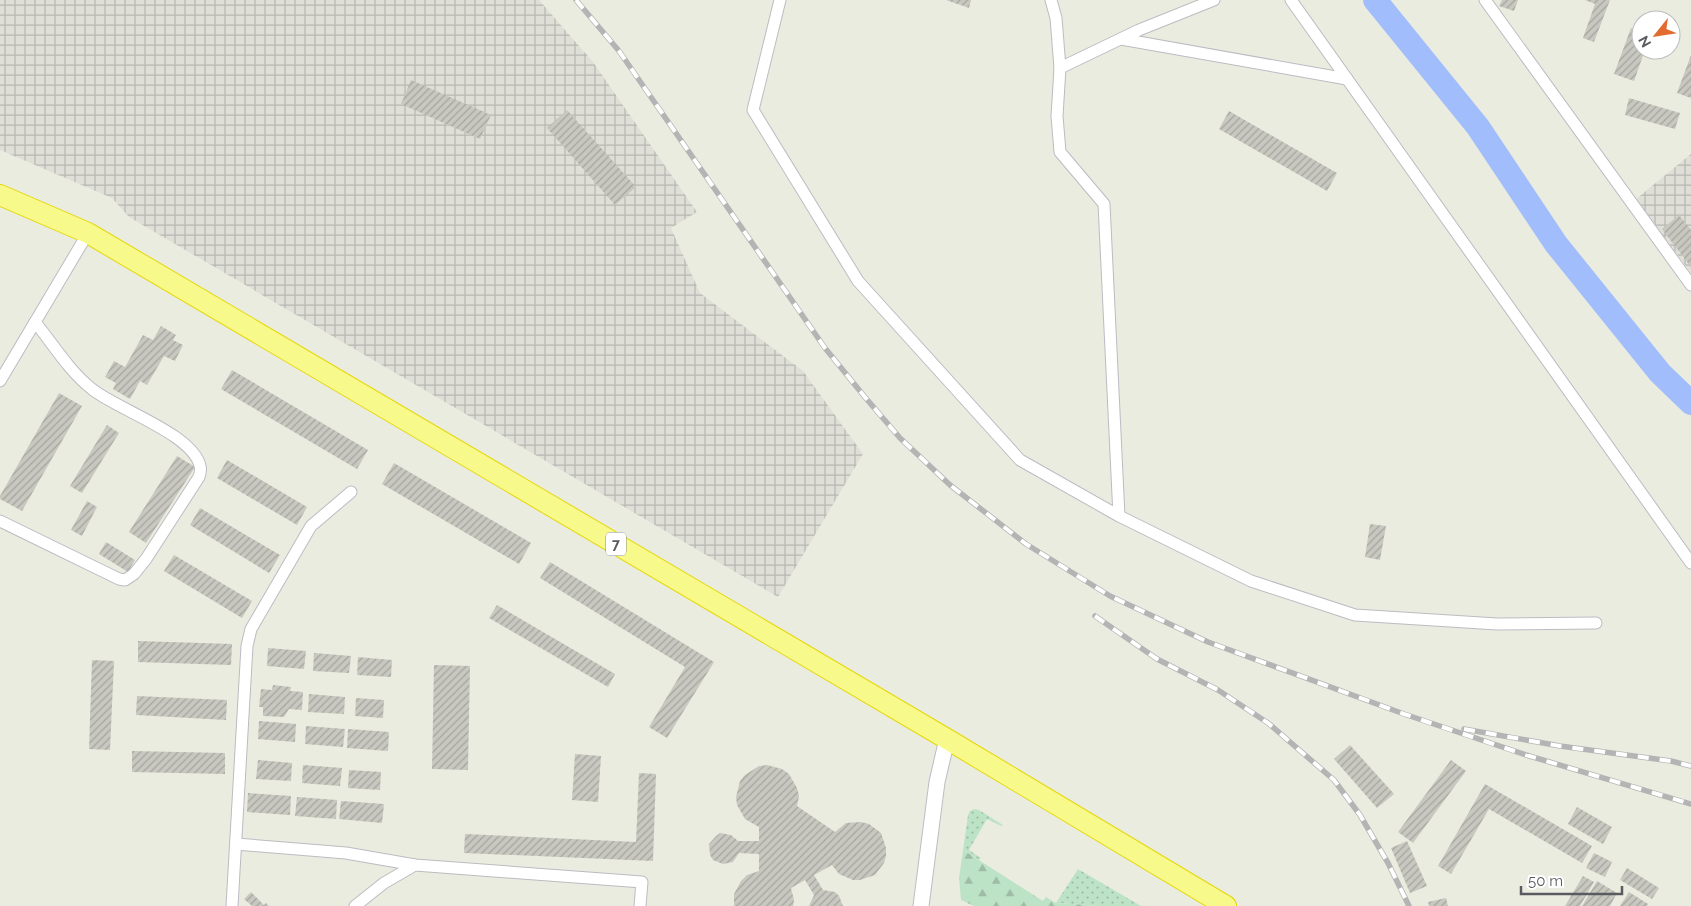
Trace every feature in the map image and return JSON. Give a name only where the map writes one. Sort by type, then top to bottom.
[{"type":"highway","name":"7","points":[[0,195],[88,233],[947,739],[1226,906]]},
{"type":"street","points":[[780,0],[753,110],[858,281],[1020,460],[1119,516],[1251,581],[1356,615],[1497,624],[1596,623]]},
{"type":"street","points":[[1051,0],[1056,18],[1060,68],[1057,116],[1060,152],[1104,204],[1119,516]]},
{"type":"street","points":[[1060,68],[1175,15],[1214,0]]},
{"type":"street","points":[[1292,0],[1691,563]]},
{"type":"street","points":[[1485,0],[1691,285]]},
{"type":"street","points":[[1121,39],[1347,79]]},
{"type":"street","points":[[0,381],[88,233]]},
{"type":"street","points":[[0,521],[119,579],[125,580],[134,574],[146,559],[199,477],[200,466],[186,444],[93,390],[76,374],[35,322]]},
{"type":"street","points":[[232,906],[247,646],[251,629],[311,526],[351,492]]},
{"type":"street","points":[[921,906],[937,782],[947,739]]},
{"type":"street","points":[[236,844],[346,853],[415,865],[642,882],[640,906]]},
{"type":"street","points":[[355,906],[384,883],[415,865]]},
{"type":"shaded area","points":[[0,0],[539,0],[593,62],[697,212],[671,228],[700,293],[803,371],[863,454],[778,597],[129,217],[112,198],[0,150]]},
{"type":"shaded area","points":[[1691,154],[1691,273],[1636,199]]},
{"type":"green space","points":[[974,809],[979,810],[1003,825],[1001,826],[987,819],[969,850],[981,858],[979,860],[963,850],[968,815]]},
{"type":"green space","points":[[963,850],[1043,901],[1046,897],[1056,903],[1101,906],[974,906],[961,900],[959,878]]},
{"type":"green space","points":[[1078,869],[1141,906],[1056,903]]},
{"type":"building","points":[[946,0],[971,0],[969,8]]},
{"type":"building","points":[[1502,0],[1518,0],[1514,11],[1499,6]]},
{"type":"building","points":[[1585,0],[1610,0],[1594,42],[1583,38],[1595,4]]},
{"type":"building","points":[[1631,28],[1631,60],[1641,60],[1634,81],[1614,74]]},
{"type":"building","points":[[1691,55],[1691,98],[1677,93]]},
{"type":"building","points":[[411,80],[491,115],[480,139],[401,104]]},
{"type":"building","points":[[1629,98],[1680,113],[1675,129],[1625,115]]},
{"type":"building","points":[[567,110],[636,187],[615,205],[547,128]]},
{"type":"building","points":[[1229,111],[1337,173],[1327,191],[1219,129]]},
{"type":"building","points":[[1679,215],[1691,230],[1691,267],[1662,229]]},
{"type":"building","points":[[161,326],[176,335],[173,340],[183,345],[175,361],[164,356],[147,385],[140,381],[130,399],[113,389],[116,383],[105,377],[114,361],[125,367],[143,335],[153,340]]},
{"type":"building","points":[[232,370],[368,450],[357,469],[221,389]]},
{"type":"building","points":[[59,393],[82,406],[22,511],[0,499],[0,496]]},
{"type":"building","points":[[107,425],[119,433],[82,493],[70,486]]},
{"type":"building","points":[[177,456],[195,467],[146,543],[129,532]]},
{"type":"building","points":[[227,460],[307,507],[297,525],[217,478]]},
{"type":"building","points":[[394,463],[531,543],[519,564],[382,484]]},
{"type":"building","points":[[87,501],[97,507],[82,536],[71,530]]},
{"type":"building","points":[[200,508],[280,555],[269,573],[190,525]]},
{"type":"building","points":[[1370,524],[1386,526],[1380,560],[1365,557]]},
{"type":"building","points":[[106,542],[135,560],[128,572],[99,554]]},
{"type":"building","points":[[174,555],[252,601],[242,618],[164,571]]},
{"type":"building","points":[[550,562],[714,662],[667,738],[649,727],[685,667],[540,578]]},
{"type":"building","points":[[497,605],[615,674],[608,687],[489,618]]},
{"type":"building","points":[[138,641],[232,644],[231,665],[138,662]]},
{"type":"building","points":[[268,648],[306,651],[304,669],[267,666]]},
{"type":"building","points":[[314,653],[351,656],[349,673],[313,671]]},
{"type":"building","points":[[358,657],[392,660],[391,677],[357,675]]},
{"type":"building","points":[[92,660],[114,661],[110,750],[89,749]]},
{"type":"building","points":[[434,665],[470,666],[468,770],[432,769]]},
{"type":"building","points":[[273,685],[291,687],[290,691],[303,692],[302,710],[289,709],[284,717],[263,716],[263,707],[259,707],[261,689],[272,690]]},
{"type":"building","points":[[309,694],[345,697],[344,714],[308,712]]},
{"type":"building","points":[[137,696],[227,700],[226,720],[136,715]]},
{"type":"building","points":[[356,698],[384,700],[383,718],[355,716]]},
{"type":"building","points":[[259,721],[296,724],[295,742],[258,739]]},
{"type":"building","points":[[306,726],[345,729],[343,747],[305,744]]},
{"type":"building","points":[[348,729],[389,732],[388,751],[347,748]]},
{"type":"building","points":[[1350,745],[1394,794],[1377,808],[1334,759]]},
{"type":"building","points":[[132,751],[225,753],[225,774],[132,772]]},
{"type":"building","points":[[575,754],[601,756],[598,802],[572,800]]},
{"type":"building","points":[[258,760],[292,763],[291,781],[256,779]]},
{"type":"building","points":[[1451,760],[1466,771],[1413,843],[1398,832]]},
{"type":"building","points":[[303,765],[342,768],[340,786],[302,783]]},
{"type":"building","points":[[767,765],[782,769],[789,774],[799,796],[797,806],[835,832],[846,823],[861,822],[869,824],[881,833],[886,848],[886,856],[884,863],[875,875],[860,880],[853,880],[839,874],[832,865],[814,875],[823,890],[835,892],[839,896],[843,906],[809,906],[814,895],[805,880],[791,888],[794,900],[793,906],[734,906],[734,894],[741,881],[747,875],[759,871],[759,854],[739,853],[733,862],[723,864],[713,860],[710,855],[709,844],[720,833],[731,835],[738,841],[759,841],[759,827],[745,819],[737,805],[736,797],[740,781],[745,775],[759,766]]},
{"type":"building","points":[[349,770],[381,772],[380,790],[348,788]]},
{"type":"building","points":[[639,773],[656,774],[653,861],[464,853],[465,834],[636,842]]},
{"type":"building","points":[[1485,784],[1592,846],[1582,863],[1489,809],[1451,874],[1438,866]]},
{"type":"building","points":[[248,793],[291,796],[290,815],[247,812]]},
{"type":"building","points":[[297,797],[337,800],[336,819],[295,816]]},
{"type":"building","points":[[341,801],[384,804],[382,823],[339,819]]},
{"type":"building","points":[[1577,807],[1612,827],[1603,844],[1568,824]]},
{"type":"building","points":[[1407,841],[1427,886],[1410,893],[1391,848]]},
{"type":"building","points":[[1594,853],[1612,862],[1605,877],[1586,868]]},
{"type":"building","points":[[1627,868],[1659,888],[1652,899],[1620,880]]},
{"type":"building","points":[[1583,876],[1594,882],[1580,906],[1565,906]]},
{"type":"building","points":[[1597,881],[1617,893],[1610,906],[1582,906]]},
{"type":"building","points":[[251,892],[264,905],[266,903],[269,906],[252,906],[244,899]]},
{"type":"building","points":[[1629,892],[1648,904],[1647,906],[1620,906]]},
{"type":"building","points":[[1446,898],[1448,906],[1429,906],[1428,902]]},
{"type":"waterway","points":[[1375,0],[1478,127],[1556,244],[1660,373],[1691,403]]},
{"type":"railway","points":[[576,0],[619,51],[825,348],[864,396],[900,438],[950,485],[1026,544],[1110,596],[1208,642],[1404,714],[1526,755],[1691,804]]},
{"type":"railway","points":[[1095,616],[1157,659],[1218,690],[1268,723],[1334,780],[1360,815],[1388,863],[1409,906]]},
{"type":"railway","points":[[1464,729],[1560,746],[1671,761],[1691,766]]}]
